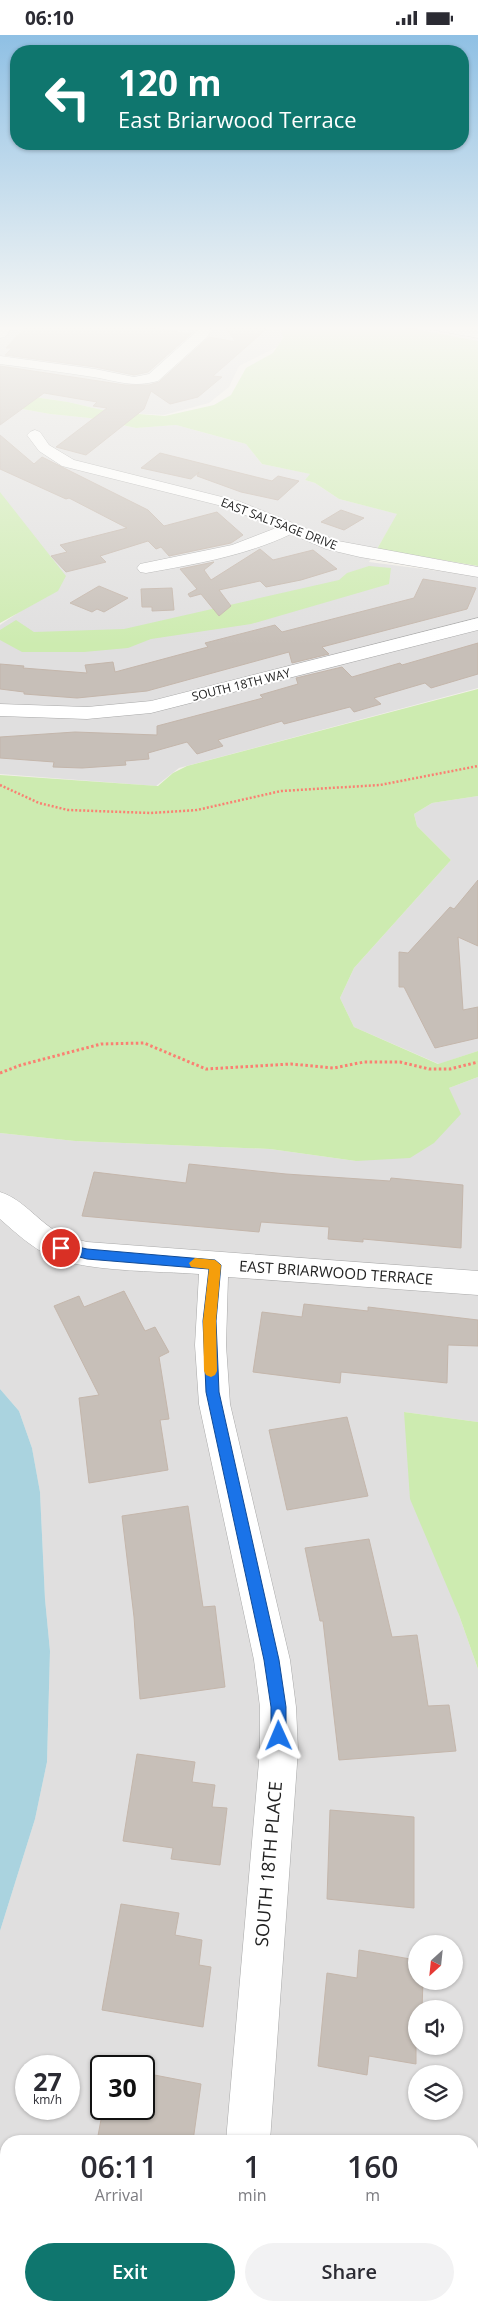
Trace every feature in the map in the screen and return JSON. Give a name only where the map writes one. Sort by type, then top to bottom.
[{"type":"street","name":"EAST SALTSAGE DRIVE","points":[[35,435],[44,448],[68,463],[232,504],[332,545],[360,552],[478,572]]},
{"type":"street","points":[[146,567],[240,549],[269,539],[290,528]]},
{"type":"street","name":"SOUTH 18TH WAY","points":[[0,710],[87,713],[151,707],[478,624]]},
{"type":"street","name":"EAST BRIARWOOD TERRACE","points":[[0,1203],[41,1237],[61,1248],[87,1254],[215,1265],[478,1283]]},
{"type":"street","name":"SOUTH 18TH PLACE","points":[[215,1265],[209,1321],[212,1392],[272,1660],[278,1707],[279,1750],[248,2135]]},
{"type":"path","points":[[0,785],[29,796],[39,803],[68,810],[151,813],[197,810],[281,791],[380,785],[478,766]]},
{"type":"path","points":[[0,1073],[21,1065],[102,1044],[144,1043],[206,1069],[291,1065],[334,1068],[364,1062],[400,1062],[429,1069],[450,1069],[478,1062]]},
{"type":"shaded area","points":[[0,432],[203,432],[246,444],[262,464],[311,474],[305,480],[315,483],[339,499],[398,514],[369,562],[478,576],[478,688],[179,768],[156,786],[0,774],[0,625],[52,590],[0,495]]},
{"type":"shaded area","points":[[478,796],[478,1051],[439,1064],[354,1027],[340,998],[354,968],[451,860],[417,826],[414,814],[432,803]]},
{"type":"shaded area","points":[[478,1077],[478,1422],[404,1412],[459,1615],[478,1669],[478,2135],[0,2135],[0,1931],[35,1819],[47,1762],[50,1651],[45,1599],[40,1492],[32,1448],[19,1411],[0,1389],[0,1133],[75,1141],[270,1149],[356,1161],[449,1088]]},
{"type":"green space","points":[[203,432],[478,432],[478,566],[377,549],[397,514],[339,499],[315,483],[305,480],[310,474],[262,464],[246,444]]},
{"type":"green space","points":[[0,492],[66,576],[58,591],[0,623]]},
{"type":"green space","points":[[369,566],[391,568],[389,584],[251,624],[151,639],[128,648],[84,652],[22,652],[0,640],[0,630],[16,620],[34,632],[124,629],[339,580],[347,573]]},
{"type":"green space","points":[[478,689],[478,796],[432,803],[414,814],[417,826],[451,860],[354,968],[340,998],[354,1027],[438,1064],[478,1051],[478,1077],[449,1088],[461,1114],[434,1143],[410,1158],[356,1161],[270,1149],[75,1141],[0,1133],[0,775],[158,786],[173,773],[187,766]]},
{"type":"green space","points":[[404,1412],[478,1422],[478,1669],[459,1615],[410,1499]]},
{"type":"water","points":[[0,1389],[19,1411],[32,1448],[40,1492],[45,1599],[50,1651],[47,1762],[35,1819],[0,1931]]},
{"type":"building","points":[[75,432],[115,432],[86,455],[56,447]]},
{"type":"building","points":[[0,435],[34,464],[42,457],[148,510],[164,526],[217,512],[243,535],[231,543],[169,556],[161,547],[156,549],[148,541],[100,556],[106,562],[66,572],[51,556],[67,552],[60,545],[127,528],[69,498],[66,499],[0,469]]},
{"type":"building","points":[[160,453],[272,481],[278,476],[299,481],[278,500],[241,492],[197,476],[199,472],[191,479],[141,468]]},
{"type":"building","points":[[341,510],[364,518],[344,530],[321,522]]},
{"type":"building","points":[[260,549],[273,560],[313,550],[337,569],[301,580],[266,587],[260,581],[219,590],[231,606],[219,616],[201,594],[190,597],[188,594],[197,589],[180,569],[214,562],[204,570],[211,580]]},
{"type":"building","points":[[423,579],[476,588],[467,609],[322,647],[329,654],[292,663],[289,652],[147,691],[77,698],[24,694],[24,692],[0,689],[0,664],[24,666],[23,668],[87,673],[85,665],[113,662],[115,672],[208,647],[205,643],[275,625],[282,632],[414,598]]},
{"type":"building","points":[[99,586],[128,598],[104,612],[97,609],[92,612],[70,603]]},
{"type":"building","points":[[172,588],[174,610],[152,611],[152,607],[142,607],[141,589]]},
{"type":"building","points":[[478,643],[478,674],[431,688],[425,683],[374,698],[381,704],[354,712],[350,707],[284,724],[282,721],[218,740],[223,746],[197,754],[187,742],[148,753],[149,759],[125,761],[126,765],[82,768],[53,767],[54,762],[0,758],[0,737],[75,732],[157,735],[157,726],[263,698],[260,695],[298,684],[296,678],[342,667],[352,677]]},
{"type":"building","points":[[478,880],[478,946],[458,937],[463,1010],[478,1007],[478,1038],[435,1048],[404,987],[399,987],[399,952],[408,953],[450,907],[454,909]]},
{"type":"building","points":[[189,1164],[286,1174],[390,1181],[391,1178],[463,1185],[461,1248],[363,1239],[363,1242],[328,1239],[329,1227],[261,1222],[259,1232],[82,1216],[94,1172],[186,1183]]},
{"type":"building","points":[[124,1291],[145,1331],[155,1327],[169,1352],[159,1357],[169,1419],[160,1420],[168,1470],[89,1483],[79,1398],[99,1395],[54,1306],[79,1296],[84,1307]]},
{"type":"building","points":[[304,1304],[368,1311],[368,1307],[478,1320],[478,1346],[448,1345],[447,1383],[341,1372],[340,1383],[253,1372],[262,1312],[302,1317]]},
{"type":"building","points":[[347,1417],[368,1496],[287,1510],[269,1430]]},
{"type":"building","points":[[188,1506],[203,1607],[215,1606],[225,1687],[140,1699],[134,1617],[122,1516]]},
{"type":"building","points":[[369,1539],[392,1637],[417,1635],[428,1706],[449,1705],[456,1751],[339,1760],[323,1621],[320,1621],[305,1548]]},
{"type":"building","points":[[137,1754],[195,1762],[192,1782],[215,1785],[212,1807],[227,1808],[220,1865],[171,1859],[173,1848],[123,1841]]},
{"type":"building","points":[[330,1810],[414,1817],[414,1908],[327,1899]]},
{"type":"building","points":[[121,1904],[179,1913],[175,1935],[202,1940],[199,1965],[211,1967],[203,2027],[102,2010]]},
{"type":"building","points":[[359,1950],[408,1959],[408,1990],[423,1990],[422,2000],[408,2000],[408,2055],[416,2055],[416,2064],[369,2056],[367,2075],[318,2066],[327,1973],[357,1978]]},
{"type":"building","points":[[155,2075],[201,2084],[194,2135],[98,2135],[101,2120],[155,2120]]},
{"type":"slow traffic","points":[[195,1263],[215,1265],[209,1321],[211,1371]]},
{"type":"route","points":[[61,1248],[87,1254],[215,1265],[209,1321],[212,1392],[272,1660],[278,1707],[279,1736]]}]
